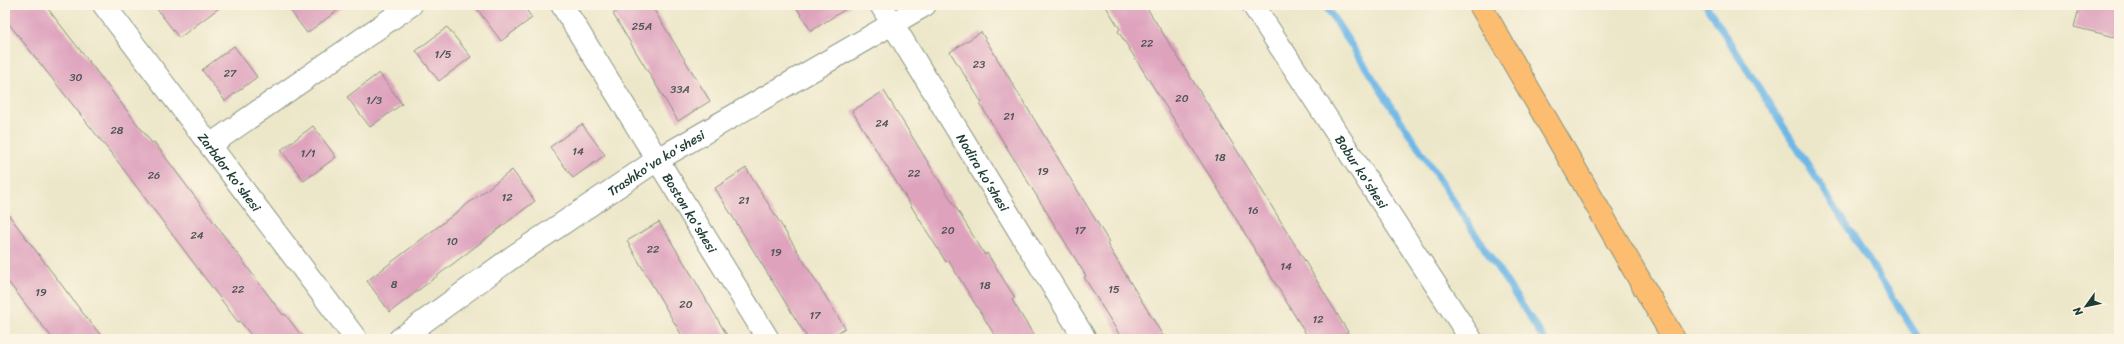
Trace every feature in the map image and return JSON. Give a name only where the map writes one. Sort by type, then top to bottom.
[{"type":"highway","points":[[1480,5],[1674,339]]},
{"type":"street","name":"Zarbdor ko'shesi","points":[[104,5],[356,339]]},
{"type":"street","points":[[210,145],[411,5]]},
{"type":"street","name":"Boston ko'shesi","points":[[562,5],[768,339]]},
{"type":"street","name":"Nodira ko'shesi","points":[[881,5],[1085,339]]},
{"type":"street","name":"Trashko'va ko'shesi","points":[[400,339],[514,256],[657,160],[925,5]]},
{"type":"street","name":"Bobur ko'shesi","points":[[1252,5],[1471,339]]},
{"type":"building","points":[[5,5],[45,5],[152,143],[154,142],[283,315],[285,314],[304,339],[254,339],[240,321],[238,322],[118,162],[5,19]]},
{"type":"building","points":[[154,5],[223,5],[179,38]]},
{"type":"building","points":[[286,5],[345,5],[307,33]]},
{"type":"building","points":[[474,5],[523,5],[532,18],[501,41]]},
{"type":"building","points":[[627,5],[651,5],[710,101],[678,121],[613,14]]},
{"type":"building","points":[[795,5],[852,5],[811,31]]},
{"type":"building","points":[[1105,5],[1145,5],[1255,179],[1348,332],[1336,339],[1309,339],[1218,189],[1118,31],[1120,29]]},
{"type":"building","points":[[2080,5],[2119,5],[2119,38],[2074,27]]},
{"type":"building","points":[[447,27],[471,57],[439,81],[416,51]]},
{"type":"building","points":[[981,32],[1109,242],[1107,244],[1165,339],[1122,339],[1084,277],[1086,276],[980,104],[982,103],[950,52]]},
{"type":"building","points":[[234,46],[257,77],[225,101],[202,70]]},
{"type":"building","points":[[379,73],[402,104],[370,127],[347,97]]},
{"type":"building","points":[[884,91],[985,255],[987,253],[1015,298],[1012,300],[1036,339],[997,339],[948,260],[946,262],[852,111]]},
{"type":"building","points":[[582,124],[605,155],[573,178],[550,147]]},
{"type":"building","points":[[313,126],[336,157],[304,181],[281,150]]},
{"type":"building","points":[[746,168],[845,328],[827,339],[808,339],[715,188]]},
{"type":"building","points":[[512,170],[535,201],[390,312],[367,281]]},
{"type":"building","points":[[5,210],[104,339],[53,339],[5,278]]},
{"type":"building","points":[[659,222],[729,339],[684,339],[627,241]]},
{"type":"waterway","points":[[1325,5],[1544,339]]},
{"type":"waterway","points":[[1706,5],[1919,339]]}]
